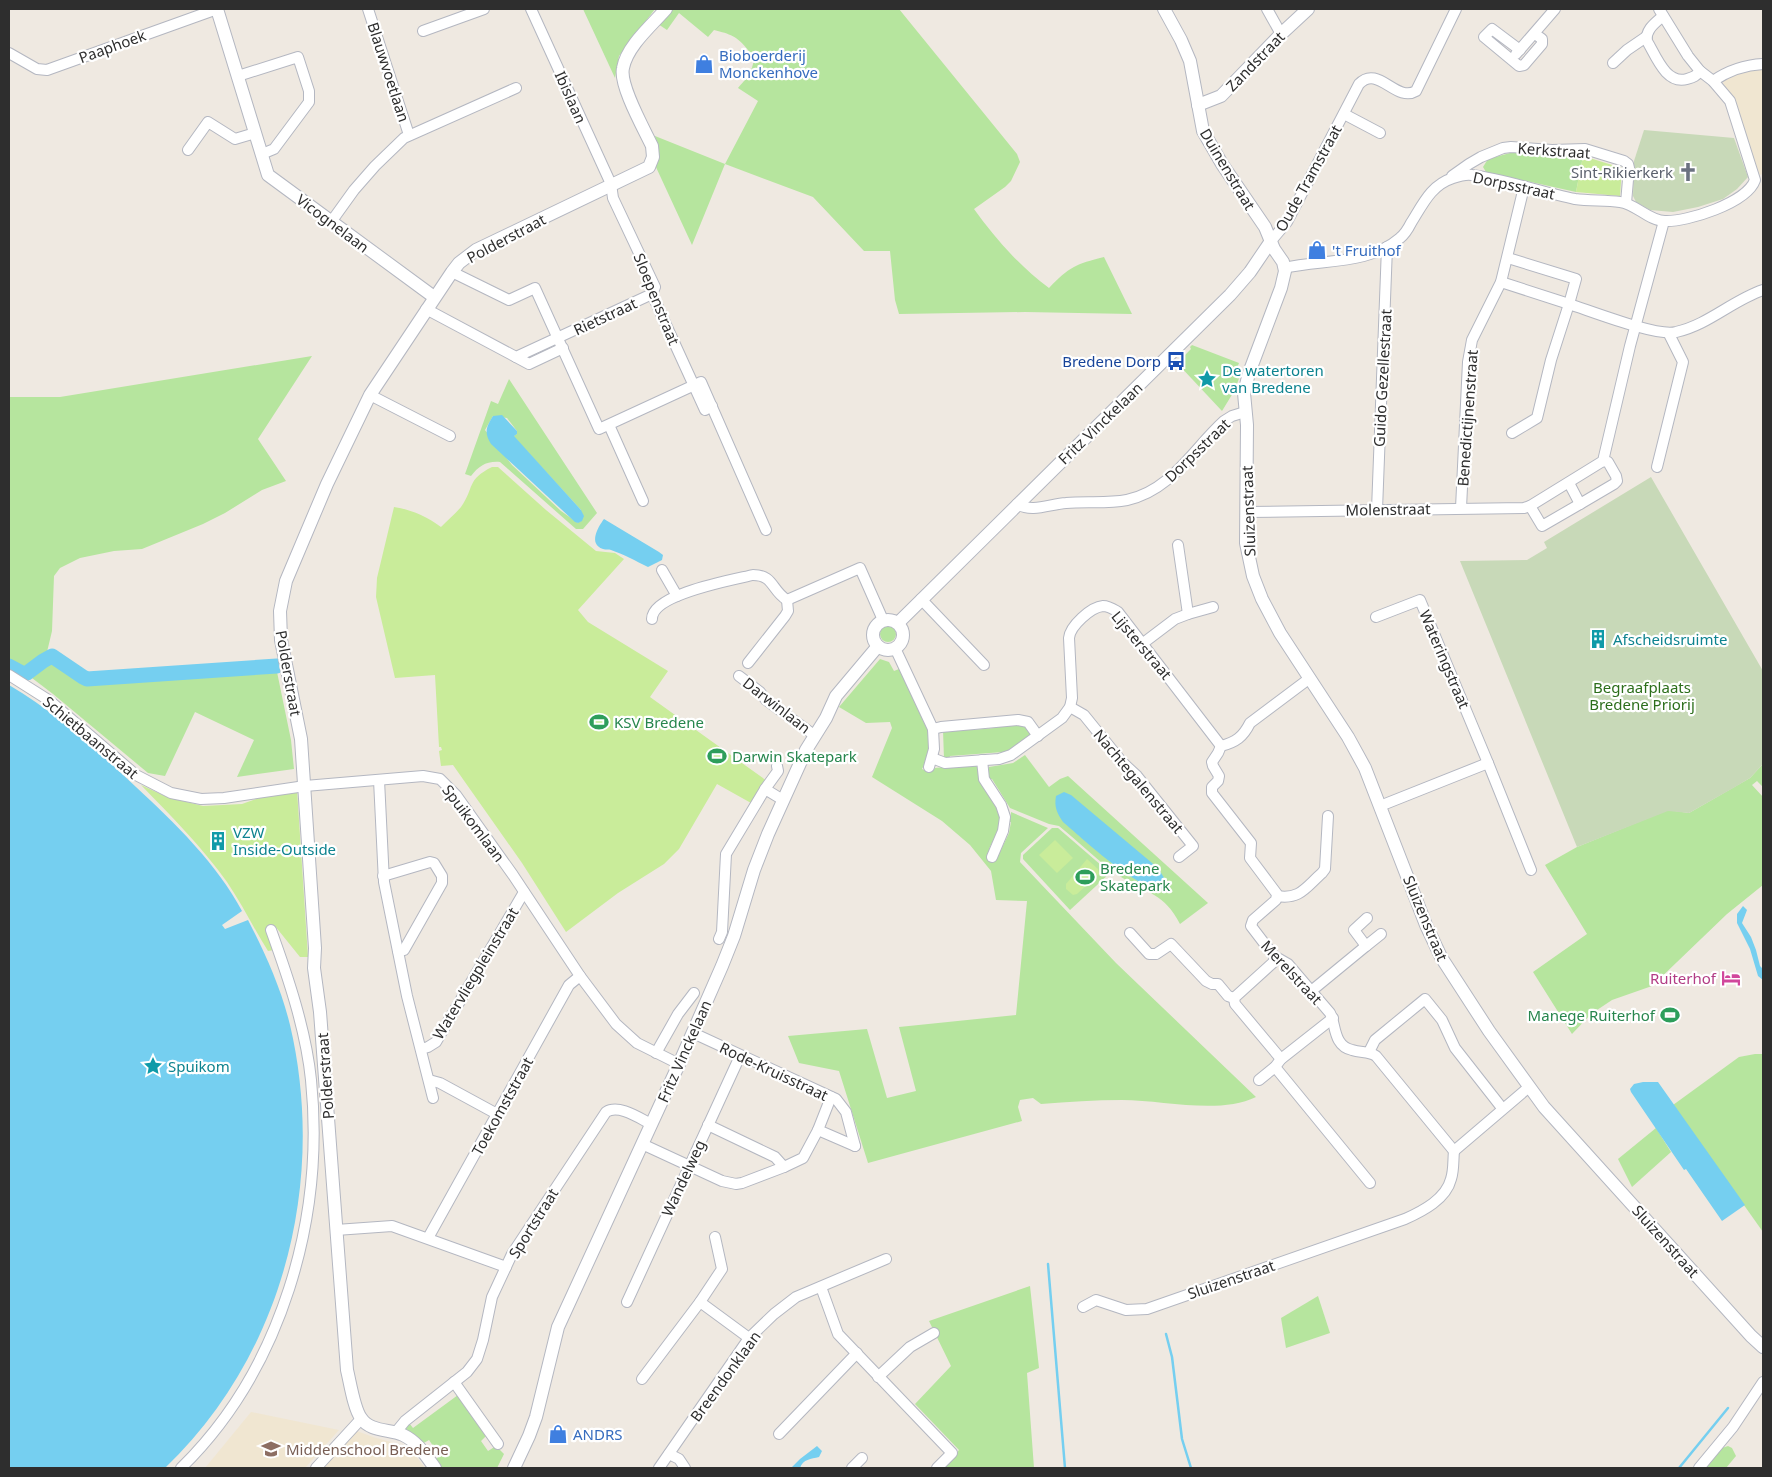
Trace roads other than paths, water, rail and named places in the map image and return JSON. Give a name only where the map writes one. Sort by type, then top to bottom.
[{"type":"street","name":"Paaphoek","points":[[9,53],[37,69],[47,70],[217,9]]},
{"type":"street","name":"Vicognelaan","points":[[217,9],[268,175],[434,297]]},
{"type":"street","name":"Blauwvoetlaan","points":[[368,9],[409,135]]},
{"type":"street","points":[[423,31],[484,9]]},
{"type":"street","name":"Ibislaan","points":[[531,9],[611,184]]},
{"type":"street","name":"Polderstraat","points":[[361,1418],[354,1400],[346,1361],[320,1022],[314,968],[301,739],[281,640],[280,611],[286,581],[327,484],[370,395],[452,272],[476,250],[648,167],[653,158],[652,146],[623,80],[623,67],[644,33],[666,9]]},
{"type":"street","name":"Duinenstraat","points":[[1164,9],[1190,61],[1201,126],[1206,138],[1265,227],[1284,268]]},
{"type":"street","points":[[1267,9],[1280,34]]},
{"type":"street","name":"Zandstraat","points":[[1198,105],[1221,96],[1280,34],[1308,9]]},
{"type":"street","name":"Oude Tramstraat","points":[[1271,241],[1287,222],[1359,84],[1367,78],[1378,79],[1402,93],[1407,94],[1416,90],[1456,9]]},
{"type":"street","points":[[1511,60],[1555,9]]},
{"type":"street","points":[[1530,506],[1542,526],[1616,481],[1616,476],[1608,462],[1603,461],[1664,221],[1679,219],[1722,206],[1741,195],[1759,179],[1730,101],[1700,71],[1683,49],[1661,12],[1649,29],[1646,37],[1627,50],[1613,64]]},
{"type":"street","points":[[1520,50],[1492,29],[1484,37],[1519,66],[1524,65],[1542,44],[1542,39],[1535,34]]},
{"type":"street","points":[[1646,37],[1669,77],[1680,81],[1695,77],[1700,71]]},
{"type":"street","points":[[238,76],[298,57],[309,91],[309,102],[274,149],[262,154]]},
{"type":"street","points":[[1713,82],[1739,67],[1763,64]]},
{"type":"street","points":[[331,222],[354,190],[404,138],[516,88]]},
{"type":"street","name":"Oude Tramstraat","points":[[1344,114],[1380,133]]},
{"type":"street","points":[[188,150],[208,122],[235,139],[255,134]]},
{"type":"street","name":"Kerkstraat","points":[[1447,180],[1469,164],[1502,148],[1585,150],[1624,161],[1628,164],[1626,203]]},
{"type":"street","name":"Dorpsstraat","points":[[1017,504],[1031,509],[1063,503],[1122,500],[1148,492],[1166,481],[1224,421],[1245,412],[1246,384],[1286,274],[1284,268],[1348,259],[1367,255],[1387,247],[1403,236],[1433,189],[1447,180],[1458,176],[1472,175],[1576,199],[1626,203],[1655,219],[1664,221]]},
{"type":"street","name":"Sloepenstraat","points":[[611,184],[613,198],[656,287],[652,294],[694,385],[701,382],[766,530]]},
{"type":"street","name":"Benedictijnenstraat","points":[[1461,508],[1470,348],[1479,324],[1501,282],[1524,187]]},
{"type":"street","name":"Fritz Vinckelaan","points":[[898,623],[1230,295],[1250,272],[1271,241]]},
{"type":"street","name":"Guido Gezellestraat","points":[[1377,510],[1387,247]]},
{"type":"street","points":[[1508,258],[1576,279],[1537,418],[1512,433]]},
{"type":"street","points":[[452,272],[509,300],[535,288],[558,337]]},
{"type":"street","points":[[1501,282],[1652,331],[1668,334],[1696,324],[1763,290]]},
{"type":"street","name":"Rietstraat","points":[[516,357],[652,294]]},
{"type":"street","name":"Rietstraat","points":[[426,309],[529,364],[563,348],[558,337]]},
{"type":"street","points":[[1657,467],[1683,362],[1668,334]]},
{"type":"street","points":[[563,348],[599,429],[694,385]]},
{"type":"street","points":[[370,395],[450,436]]},
{"type":"street","name":"Sluizenstraat","points":[[1245,412],[1247,425],[1246,543],[1256,585],[1280,633],[1365,768],[1426,925],[1441,957],[1489,1031],[1550,1114],[1763,1347]]},
{"type":"street","points":[[609,425],[643,501]]},
{"type":"street","name":"Molenstraat","points":[[1246,512],[1530,506],[1603,461]]},
{"type":"street","points":[[1569,483],[1580,504]]},
{"type":"street","points":[[1178,545],[1188,614]]},
{"type":"street","points":[[787,600],[860,568],[883,620]]},
{"type":"street","points":[[662,570],[677,596]]},
{"type":"street","points":[[652,620],[656,607],[684,592],[762,575],[768,578],[779,595],[787,600]]},
{"type":"street","points":[[922,599],[984,665]]},
{"type":"street","points":[[748,663],[785,616],[788,611],[787,600]]},
{"type":"street","name":"Wateringstraat","points":[[1376,617],[1420,600],[1531,870]]},
{"type":"street","name":"Lijsterstraat","points":[[1070,707],[1072,695],[1069,635],[1076,623],[1096,608],[1110,607],[1118,612],[1221,746]]},
{"type":"street","points":[[1142,644],[1175,618],[1213,607]]},
{"type":"street","points":[[883,620],[891,620],[898,623],[903,637],[900,644],[895,648],[886,650],[878,646],[873,639],[876,625],[883,620]]},
{"type":"street","name":"Fritz Vinckelaan","points":[[514,1468],[536,1417],[558,1327],[693,1033],[725,935],[783,800],[814,735],[836,696],[878,646]]},
{"type":"street","points":[[895,648],[933,729],[934,744],[930,763],[1001,759],[1011,755],[1062,718],[1070,707]]},
{"type":"street","name":"Schietbaanstraat","points":[[9,675],[50,701],[136,775],[159,788],[177,794]]},
{"type":"street","name":"Darwinlaan","points":[[739,676],[760,692],[766,700],[814,735]]},
{"type":"street","points":[[1310,678],[1250,723],[1245,733],[1233,742],[1221,746],[1212,762],[1220,776],[1212,787],[1212,793],[1252,843],[1250,858],[1276,892],[1277,896],[1286,898],[1295,897],[1329,865],[1328,816]]},
{"type":"street","name":"Nachtegalenstraat","points":[[1070,707],[1084,715],[1122,762],[1137,776],[1193,846],[1179,857]]},
{"type":"street","points":[[933,729],[1018,720],[1028,722],[1038,736]]},
{"type":"street","points":[[982,760],[984,779],[1001,804],[1005,817],[1004,830],[992,857]]},
{"type":"street","points":[[1380,806],[1488,762]]},
{"type":"street","points":[[725,935],[726,854],[778,771],[777,766]]},
{"type":"street","name":"Spuikomlaan","points":[[177,794],[201,798],[224,798],[305,786],[429,776],[440,779],[456,795],[580,976],[616,1024],[637,1043],[679,1064]]},
{"type":"street","points":[[378,780],[383,876],[407,996],[433,1098]]},
{"type":"street","points":[[765,789],[783,800]]},
{"type":"street","points":[[383,876],[430,862],[434,863],[442,876],[442,883],[404,950],[398,951]]},
{"type":"street","name":"Watervliegpleinstraat","points":[[422,1049],[436,1042],[524,892]]},
{"type":"street","name":"Merelstraat","points":[[1277,896],[1274,902],[1253,920],[1251,924],[1254,931],[1278,959],[1288,964],[1333,1018],[1335,1034],[1346,1048],[1369,1052]]},
{"type":"street","points":[[1366,918],[1354,930],[1366,946]]},
{"type":"street","points":[[181,1468],[229,1413],[259,1360],[285,1300],[294,1272],[308,1208],[313,1162],[311,1079],[305,1043],[271,930]]},
{"type":"street","points":[[1130,933],[1149,954],[1156,954],[1171,944],[1175,946],[1206,981],[1218,984],[1228,996],[1234,998]]},
{"type":"street","points":[[1310,992],[1380,934]]},
{"type":"street","points":[[1278,959],[1234,998],[1234,1004],[1370,1183]]},
{"type":"street","name":"Toekomststraat","points":[[428,1238],[569,985],[580,976]]},
{"type":"street","points":[[656,1053],[678,1014],[694,993]]},
{"type":"street","points":[[1502,1108],[1456,1048],[1442,1020],[1425,999],[1375,1040],[1369,1052],[1380,1061],[1454,1151],[1502,1108],[1529,1087]]},
{"type":"street","points":[[1259,1080],[1333,1018]]},
{"type":"street","name":"Rode-Kruisstraat","points":[[693,1033],[839,1101],[846,1112],[856,1146],[818,1130]]},
{"type":"street","name":"Wandelweg","points":[[628,1302],[740,1056]]},
{"type":"street","points":[[429,1080],[440,1083],[497,1114]]},
{"type":"street","points":[[642,1144],[722,1181],[742,1184],[803,1158],[818,1130],[831,1097]]},
{"type":"street","name":"Sportstraat","points":[[396,1432],[405,1421],[467,1372],[477,1359],[492,1297],[506,1266],[536,1217],[606,1112],[619,1109],[651,1124]]},
{"type":"street","points":[[708,1125],[775,1157],[784,1167]]},
{"type":"street","name":"Sluizenstraat","points":[[1083,1307],[1096,1300],[1126,1310],[1147,1308],[1405,1219],[1430,1207],[1446,1189],[1451,1180],[1454,1151]]},
{"type":"street","points":[[336,1230],[392,1226],[506,1266]]},
{"type":"street","points":[[642,1379],[700,1302],[722,1269],[715,1237]]},
{"type":"street","name":"Breendonklaan","points":[[660,1468],[749,1338],[774,1314],[796,1297],[886,1259]]},
{"type":"street","points":[[821,1287],[838,1334],[952,1453],[937,1468]]},
{"type":"street","points":[[700,1302],[749,1338]]},
{"type":"street","points":[[878,1377],[910,1347],[934,1333]]},
{"type":"street","points":[[779,1434],[857,1353]]},
{"type":"street","points":[[454,1382],[498,1444]]},
{"type":"street","points":[[1699,1468],[1733,1427],[1763,1382]]},
{"type":"street","points":[[316,1468],[361,1418],[375,1428],[396,1432],[405,1436],[418,1446],[435,1468]]},
{"type":"street","points":[[669,1454],[679,1459],[686,1468]]},
{"type":"street","points":[[852,1468],[862,1458]]},
{"type":"water","points":[[502,415],[517,431],[517,434],[514,436],[581,510],[584,516],[582,521],[575,522],[491,444],[487,437],[487,427],[493,416]]},
{"type":"water","points":[[604,519],[659,552],[663,555],[662,560],[648,567],[610,550],[598,547],[595,539],[599,526]]},
{"type":"water","name":"Spuikom","points":[[9,685],[43,707],[91,745],[165,815],[208,861],[221,877],[242,911],[222,925],[225,929],[248,920],[272,971],[290,1025],[300,1085],[303,1145],[298,1205],[286,1263],[266,1320],[240,1374],[206,1423],[165,1468],[9,1468]]},
{"type":"water","points":[[1064,792],[1071,795],[1158,868],[1166,881],[1163,888],[1153,888],[1126,874],[1063,822],[1059,816],[1055,800],[1056,796]]},
{"type":"water","points":[[1743,906],[1747,910],[1742,923],[1751,937],[1760,966],[1763,969],[1763,980],[1758,976],[1750,949],[1737,923],[1737,914]]},
{"type":"water","points":[[1658,1082],[1745,1205],[1722,1221],[1686,1169],[1684,1170],[1631,1092],[1630,1089],[1634,1084]]},
{"type":"water","points":[[817,1446],[822,1451],[819,1457],[805,1461],[800,1468],[791,1468],[800,1459]]},
{"type":"waterway","points":[[9,666],[24,674],[52,656],[87,679],[277,666]]},
{"type":"waterway","points":[[1048,1264],[1065,1468]]},
{"type":"waterway","points":[[1166,1334],[1172,1357],[1182,1439],[1191,1468]]},
{"type":"waterway","points":[[1679,1468],[1728,1408]]},
{"type":"place","name":"Bioboerderij Monckenhove","points":[[704,64]]},
{"type":"place","name":"Sint-Rikierkerk","points":[[1688,172]]},
{"type":"place","name":"'t Fruithof","points":[[1317,250]]},
{"type":"place","name":"Bredene Dorp","points":[[1176,361]]},
{"type":"place","name":"De watertoren van Bredene","points":[[1207,379]]},
{"type":"place","name":"Afscheidsruimte","points":[[1598,639]]},
{"type":"place","name":"KSV Bredene","points":[[599,722]]},
{"type":"place","name":"Darwin Skatepark","points":[[717,756]]},
{"type":"place","name":"VZW Inside-Outside","points":[[218,841]]},
{"type":"place","name":"Bredene Skatepark","points":[[1085,877]]},
{"type":"place","name":"Ruiterhof","points":[[1731,978]]},
{"type":"place","name":"Manege Ruiterhof","points":[[1670,1015]]},
{"type":"place","name":"Spuikom","points":[[153,1066]]},
{"type":"place","name":"ANDRS","points":[[558,1434]]},
{"type":"place","name":"Middenschool Bredene","points":[[271,1449]]},
{"type":"park label","name":"Begraafplaats Bredene Priorij","points":[[1642,696]]}]
